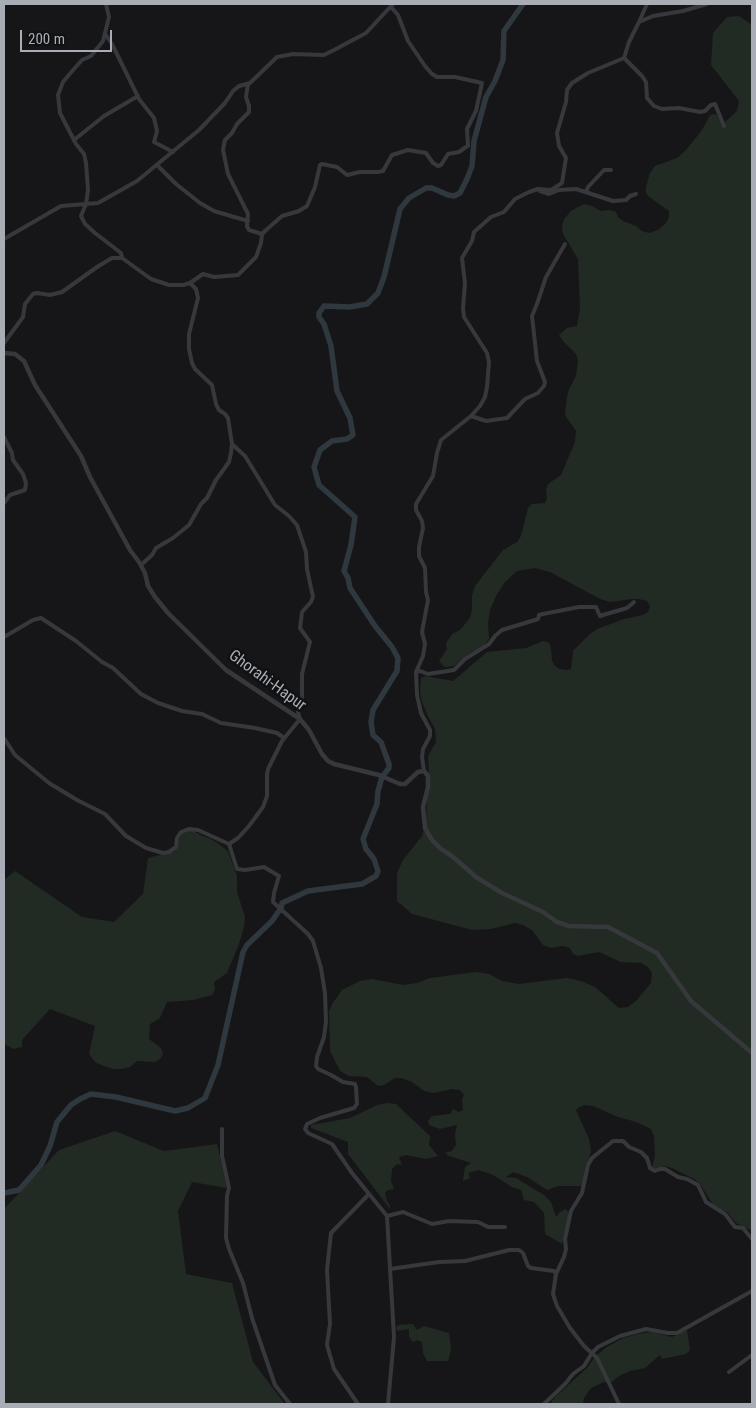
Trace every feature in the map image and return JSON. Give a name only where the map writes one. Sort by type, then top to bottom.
[{"type":"street","points":[[106,4],[109,17],[106,34],[91,56],[82,60],[59,89],[58,95],[60,113],[74,140],[84,154],[86,163],[88,190],[86,204],[81,216],[85,224],[99,237],[121,253],[122,258]]},
{"type":"street","points":[[624,58],[629,42],[647,4]]},
{"type":"street","points":[[639,22],[652,16],[683,11],[707,4]]},
{"type":"street","points":[[4,240],[61,206],[98,204],[143,177],[208,122],[239,86],[248,84],[277,57],[293,54],[324,55],[366,33],[392,6],[398,15],[408,41],[432,74],[482,83],[476,111],[467,130],[468,146],[459,152],[448,154],[441,165],[438,166],[433,163],[426,153],[408,150],[392,155],[383,171],[378,172],[360,172],[347,175],[337,167],[322,164],[320,165],[315,188],[307,206],[299,211],[282,216],[262,234],[256,257],[238,274],[214,277],[203,274],[190,284],[177,286],[158,282],[122,258],[112,258],[62,292],[50,295],[33,294],[25,304],[22,317],[4,343]]},
{"type":"street","points":[[106,34],[138,96],[154,118],[157,131],[154,142],[172,152]]},
{"type":"street","points":[[624,58],[646,82],[647,98],[654,106],[662,109],[679,108],[700,112],[705,111],[714,104],[724,126]]},
{"type":"street","points":[[624,58],[578,78],[567,90],[566,102],[557,133],[560,146],[566,158],[564,178],[559,187],[551,190],[529,192],[515,199],[504,212],[492,217],[474,232],[472,241],[462,258],[465,283],[464,317],[486,353],[489,362],[485,398],[471,416],[441,440],[433,476],[416,504],[416,510],[422,521],[423,528],[419,547],[420,556],[425,568],[428,600],[422,632],[425,644],[424,656],[416,672],[417,695],[421,714],[430,730],[430,736],[423,748],[422,756],[424,771],[428,776],[428,787],[423,807],[425,828],[432,840],[476,878],[502,893],[543,912],[557,922],[569,926],[608,927],[657,953],[691,1001],[752,1053]]},
{"type":"street","points":[[248,84],[246,97],[249,112],[225,140],[223,150],[228,174],[248,214],[247,226],[249,230],[262,234]]},
{"type":"street","points":[[74,140],[104,116],[138,96]]},
{"type":"street","points":[[157,165],[200,204],[214,211],[248,221]]},
{"type":"street","points":[[586,192],[588,187],[604,170],[611,170]]},
{"type":"street","points":[[538,190],[549,194],[570,189],[613,201],[626,200],[636,194]]},
{"type":"street","points":[[471,416],[486,421],[507,418],[525,399],[538,393],[544,386],[544,380],[537,360],[532,316],[546,277],[564,244]]},
{"type":"street","points":[[141,565],[152,555],[156,548],[173,538],[189,525],[201,504],[208,498],[216,480],[229,462],[232,444],[228,418],[219,410],[216,404],[212,385],[195,369],[192,363],[189,349],[189,334],[198,298],[196,289],[190,284]]},
{"type":"street","name":"Ghorahi-Hapur","points":[[4,353],[16,354],[24,361],[35,385],[80,456],[130,550],[141,565],[148,586],[168,613],[226,670],[300,719],[309,730],[322,754],[334,764],[378,775],[400,784],[405,784],[418,772],[424,771]]},
{"type":"street","points":[[4,437],[12,453],[13,460],[23,474],[26,483],[25,490],[10,495],[4,503]]},
{"type":"street","points":[[229,844],[249,826],[263,807],[267,796],[266,775],[282,741],[300,719],[298,712],[302,700],[302,674],[310,642],[300,628],[302,612],[313,597],[306,552],[294,521],[275,505],[251,464],[232,444]]},
{"type":"street","points":[[416,672],[420,671],[428,674],[454,670],[465,659],[490,644],[502,630],[538,619],[539,615],[579,607],[596,607],[600,616],[628,608],[634,602]]},
{"type":"street","points":[[4,637],[33,620],[41,618],[76,640],[102,662],[114,668],[141,694],[158,703],[182,711],[202,714],[221,723],[277,733],[284,738]]},
{"type":"street","points":[[4,738],[15,755],[49,783],[77,800],[106,814],[126,836],[146,848],[163,853],[169,852],[176,847],[180,832],[188,829],[198,830],[229,844],[237,868],[245,870],[264,867],[279,876],[273,902],[305,930],[313,941],[321,968],[326,1008],[324,1036],[316,1057],[316,1066],[318,1069],[344,1082],[355,1084],[357,1104],[352,1109],[340,1111],[310,1122],[305,1129],[308,1133],[332,1144],[368,1194],[387,1216],[394,1337],[388,1404]]},
{"type":"street","points":[[222,1129],[222,1156],[229,1188],[226,1232],[229,1249],[243,1283],[252,1318],[275,1385],[290,1404]]},
{"type":"street","points":[[619,1404],[602,1367],[570,1328],[557,1306],[553,1294],[556,1274],[565,1255],[565,1239],[571,1211],[582,1193],[588,1165],[592,1158],[613,1141],[623,1141],[629,1147],[642,1152],[647,1158],[650,1168],[655,1172],[660,1169],[666,1170],[698,1185],[706,1202],[725,1214],[735,1227],[742,1228],[752,1239]]},
{"type":"street","points":[[358,1404],[334,1369],[327,1345],[330,1324],[327,1270],[331,1233],[368,1194]]},
{"type":"street","points":[[387,1216],[403,1212],[432,1224],[449,1221],[478,1222],[488,1227],[505,1228]]},
{"type":"street","points":[[390,1269],[439,1262],[464,1261],[516,1250],[523,1253],[528,1266],[552,1270],[556,1274]]},
{"type":"street","points":[[544,1404],[566,1384],[573,1374],[584,1366],[598,1347],[620,1336],[646,1329],[677,1333],[752,1291]]},
{"type":"street","points":[[748,1294],[752,1297]]},
{"type":"street","points":[[728,1372],[752,1355]]},
{"type":"shaded area","points":[[739,16],[752,25],[752,1231],[736,1223],[727,1212],[714,1206],[700,1184],[694,1179],[665,1166],[656,1169],[652,1168],[655,1156],[654,1136],[651,1129],[593,1106],[584,1105],[576,1110],[589,1139],[591,1151],[582,1186],[558,1186],[547,1190],[527,1177],[513,1172],[506,1177],[516,1178],[544,1195],[551,1202],[556,1217],[566,1209],[569,1213],[562,1244],[545,1234],[544,1213],[534,1202],[524,1200],[521,1190],[512,1187],[493,1175],[479,1170],[468,1173],[470,1178],[463,1181],[465,1167],[471,1163],[445,1153],[452,1151],[456,1145],[457,1125],[440,1129],[429,1125],[428,1121],[432,1116],[450,1114],[453,1109],[459,1112],[463,1110],[462,1099],[464,1095],[460,1090],[452,1089],[433,1093],[424,1091],[412,1082],[401,1078],[395,1078],[384,1085],[378,1086],[367,1077],[349,1076],[340,1071],[330,1051],[329,1012],[342,990],[360,981],[372,979],[403,985],[417,983],[430,978],[476,972],[489,974],[502,981],[519,984],[567,978],[595,987],[619,1008],[628,1007],[636,1001],[651,983],[652,973],[648,967],[641,963],[621,962],[599,952],[578,956],[573,954],[570,948],[563,946],[551,948],[543,945],[532,930],[523,925],[515,923],[491,929],[472,930],[412,914],[397,901],[397,873],[403,860],[422,836],[426,821],[429,777],[428,756],[436,742],[435,729],[422,702],[420,693],[421,678],[425,676],[453,681],[487,652],[526,648],[543,641],[549,643],[552,661],[555,666],[559,669],[571,669],[573,651],[590,634],[597,629],[648,612],[650,606],[647,601],[632,599],[610,602],[600,599],[550,572],[535,568],[517,571],[505,582],[497,594],[490,610],[488,623],[489,639],[483,646],[467,655],[454,666],[445,667],[439,661],[447,649],[446,643],[452,634],[460,630],[470,618],[475,586],[503,550],[517,542],[521,536],[528,508],[532,504],[545,503],[548,484],[561,475],[575,442],[576,431],[565,415],[567,397],[576,376],[578,361],[576,354],[559,335],[567,328],[577,326],[580,308],[578,259],[563,234],[562,226],[564,219],[571,211],[584,204],[601,211],[610,210],[616,212],[623,221],[649,233],[658,230],[666,223],[669,211],[648,196],[646,192],[650,173],[655,166],[677,158],[686,150],[702,130],[710,115],[717,115],[722,125],[737,111],[739,101],[711,65],[713,33],[727,17]]},
{"type":"shaded area","points":[[182,831],[193,831],[213,840],[228,851],[237,876],[237,892],[245,917],[239,944],[227,973],[214,982],[215,989],[212,995],[193,1000],[167,1002],[160,1018],[150,1024],[149,1039],[161,1048],[163,1054],[160,1059],[155,1062],[137,1061],[130,1067],[122,1069],[113,1069],[96,1063],[89,1054],[95,1026],[50,1009],[22,1040],[22,1047],[14,1049],[4,1044],[4,880],[15,871],[82,917],[114,922],[143,894],[148,858],[175,851]]},
{"type":"shaded area","points":[[396,1104],[430,1136],[429,1145],[438,1156],[426,1159],[406,1155],[399,1157],[402,1165],[397,1164],[392,1169],[391,1181],[394,1189],[388,1190],[385,1193],[390,1209],[348,1154],[348,1142],[311,1128],[311,1125],[350,1118],[377,1105]]},
{"type":"shaded area","points":[[115,1131],[164,1151],[217,1144],[227,1188],[192,1182],[178,1211],[186,1274],[232,1283],[253,1362],[285,1404],[4,1404],[4,1209],[59,1150]]},
{"type":"shaded area","points":[[413,1324],[417,1330],[424,1326],[449,1333],[451,1350],[448,1361],[427,1361],[423,1353],[422,1342],[417,1340],[413,1342],[409,1337],[409,1329],[397,1331],[396,1327],[399,1325]]},
{"type":"shaded area","points":[[687,1330],[690,1350],[686,1354],[662,1359],[660,1355],[645,1368],[630,1371],[612,1382],[604,1382],[591,1388],[584,1398],[583,1404],[550,1404],[605,1348],[623,1338],[652,1332],[672,1337]]},
{"type":"waterway","points":[[4,1193],[19,1190],[41,1165],[50,1146],[57,1122],[71,1105],[80,1099],[91,1094],[116,1097],[175,1111],[188,1108],[205,1098],[218,1065],[243,952],[247,945],[272,921],[281,908],[282,903],[308,891],[362,884],[376,876],[378,871],[374,859],[366,849],[363,839],[377,804],[382,777],[389,768],[389,764],[381,742],[373,735],[371,722],[373,710],[397,671],[398,658],[350,588],[344,571],[351,545],[355,517],[319,485],[314,467],[320,450],[332,441],[347,439],[353,435],[350,418],[337,391],[331,346],[319,313],[324,306],[349,307],[367,304],[378,293],[384,277],[400,209],[409,198],[426,188],[432,188],[454,196],[460,193],[472,166],[474,141],[486,97],[503,60],[504,31],[523,4]]}]
